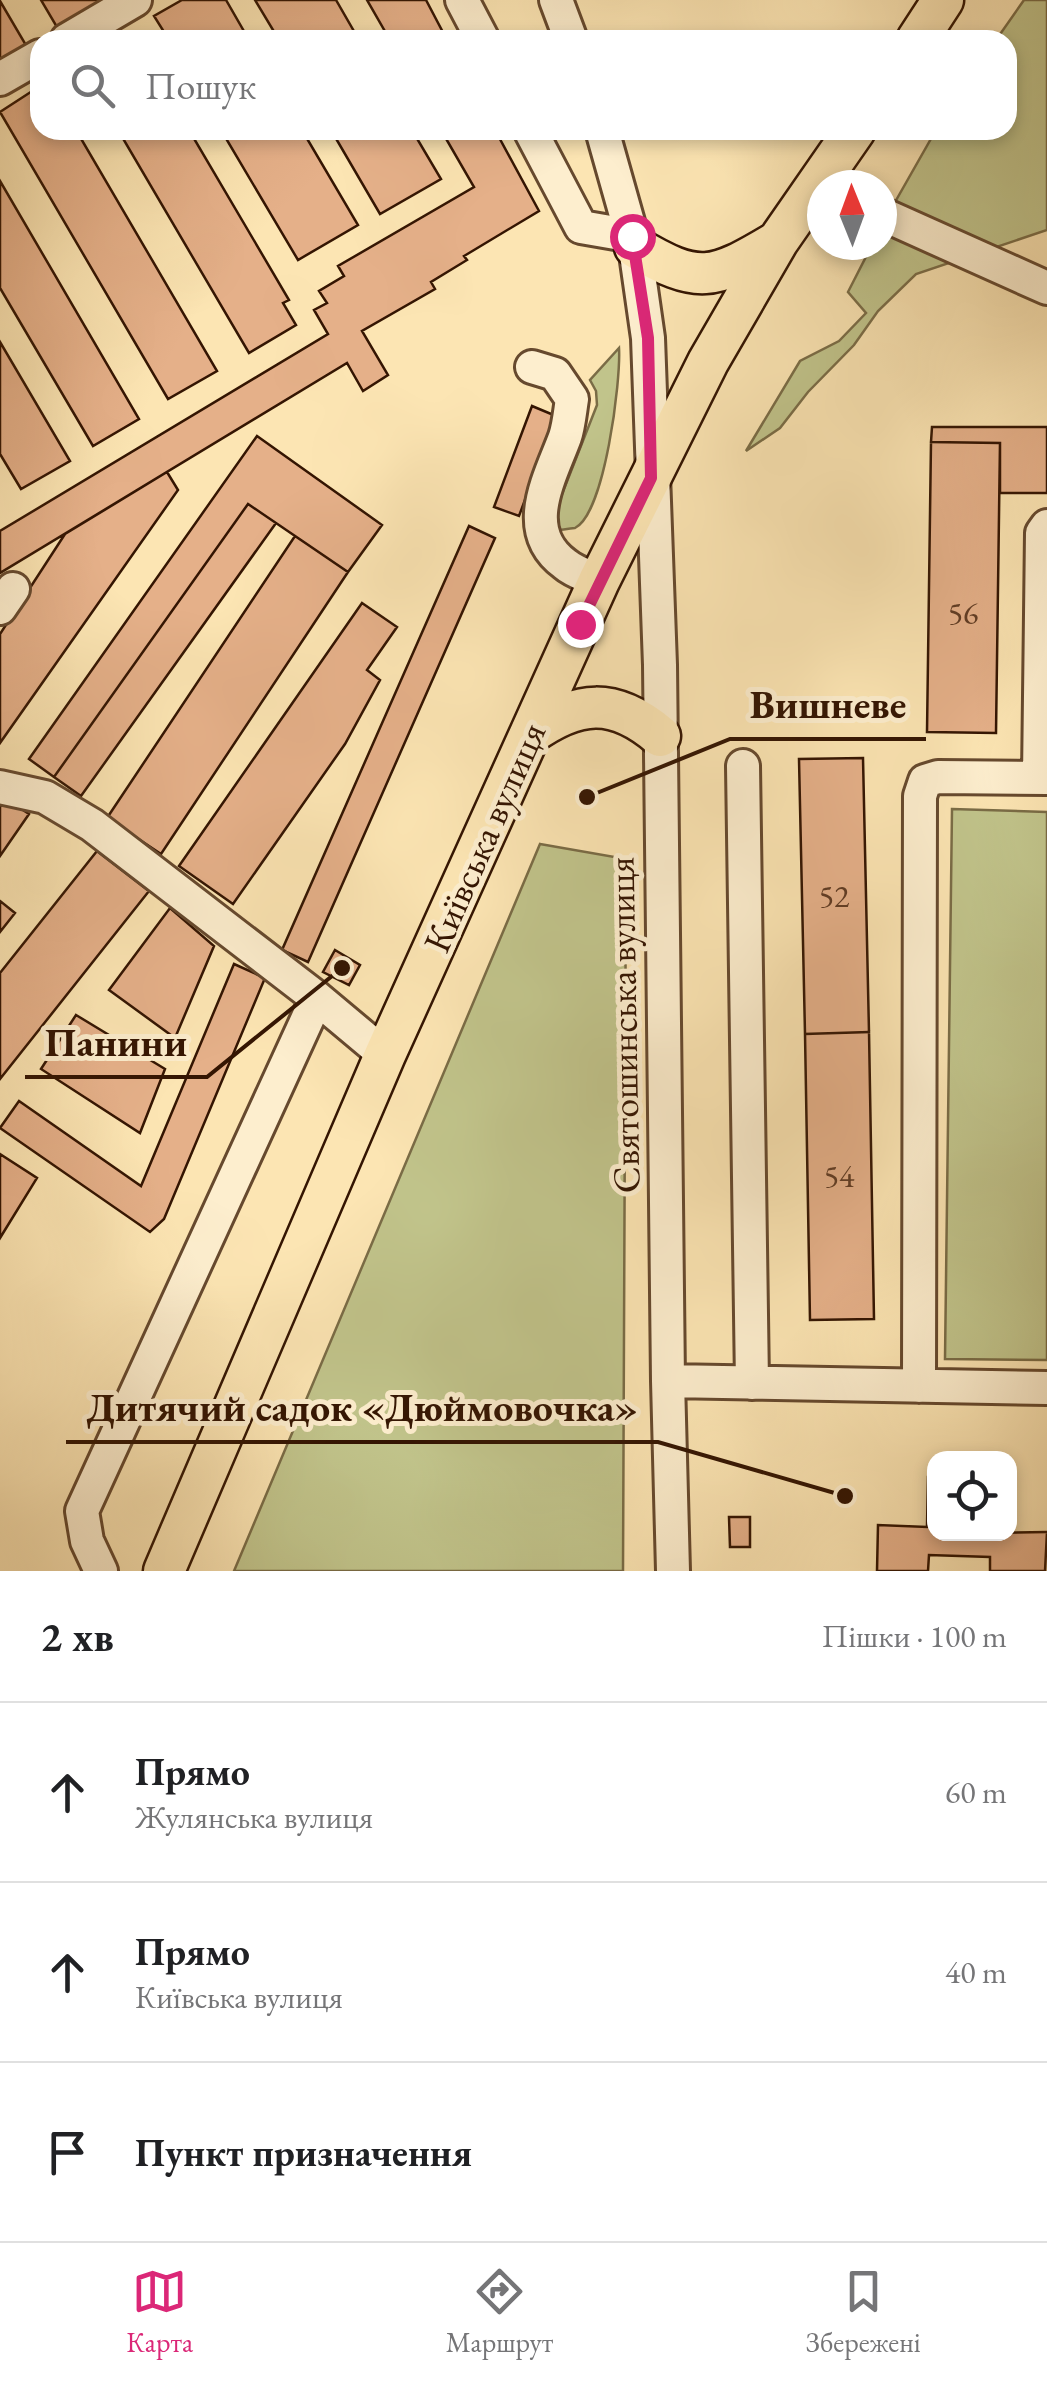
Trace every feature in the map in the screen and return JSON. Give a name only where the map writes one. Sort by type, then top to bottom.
[{"type":"main road","points":[[923,30],[943,0]]},
{"type":"main road","name":"Київська вулиця","points":[[831,170],[849,140]]},
{"type":"main road","name":"Київська вулиця","points":[[164,1571],[385,1055],[600,581],[708,362],[778,241],[807,205]]},
{"type":"main road","points":[[634,241],[663,264],[697,274],[736,267],[778,241]]},
{"type":"main road","points":[[530,734],[552,718],[583,707],[607,707],[626,712],[660,736]]},
{"type":"street","points":[[84,30],[135,0]]},
{"type":"street","points":[[462,0],[477,30]]},
{"type":"street","points":[[556,0],[567,30]]},
{"type":"street","points":[[0,80],[30,62]]},
{"type":"street","points":[[535,140],[581,227],[634,241]]},
{"type":"street","name":"Святошинська вулиця","points":[[605,140],[634,241],[648,338],[660,665],[668,1382],[674,1571]]},
{"type":"street","points":[[897,221],[1047,288]]},
{"type":"street","points":[[532,366],[555,374],[572,398],[566,433],[546,483],[538,518],[550,551],[566,566],[600,581]]},
{"type":"street","points":[[919,1386],[920,796],[924,781],[938,776],[1043,778],[1042,533],[1047,526]]},
{"type":"street","points":[[743,766],[752,1383]]},
{"type":"street","points":[[0,788],[45,797],[92,826],[317,998],[385,1055]]},
{"type":"street","points":[[101,1571],[88,1541],[82,1511],[317,998]]},
{"type":"street","points":[[668,1382],[1047,1388]]},
{"type":"green space","points":[[1024,0],[1047,0],[1047,230],[916,274],[878,311],[854,345],[808,392],[780,428],[746,451],[800,361],[839,341],[866,313],[848,292],[864,260],[897,260],[897,199],[930,140],[1017,140],[1017,30],[1003,30]]},
{"type":"green space","points":[[619,348],[614,415],[595,498],[586,517],[575,528],[559,530],[554,524],[555,512],[597,405],[590,380]]},
{"type":"green space","points":[[952,809],[1047,812],[1047,1360],[945,1359]]},
{"type":"green space","points":[[540,844],[626,859],[623,1571],[234,1571]]},
{"type":"building","points":[[41,0],[111,0],[67,30],[59,30]]},
{"type":"building","points":[[182,0],[226,0],[243,30],[163,30],[154,16]]},
{"type":"building","points":[[255,0],[336,0],[353,30],[273,30]]},
{"type":"building","points":[[367,0],[426,0],[442,30],[384,30]]},
{"type":"building","points":[[0,1],[30,52],[0,70]]},
{"type":"building","points":[[30,92],[30,140],[82,140],[217,371],[168,399],[0,112]]},
{"type":"building","points":[[124,140],[195,140],[289,300],[283,303],[296,325],[249,353]]},
{"type":"building","points":[[227,140],[308,140],[358,225],[298,260]]},
{"type":"building","points":[[337,140],[418,140],[441,179],[380,214]]},
{"type":"building","points":[[447,140],[500,140],[539,211],[464,256],[467,260],[431,282],[435,289],[362,331],[388,375],[363,391],[347,363],[0,573],[0,531],[328,334],[314,310],[327,303],[319,291],[344,276],[338,266],[474,187]]},
{"type":"building","points":[[0,181],[139,419],[93,446],[0,288]]},
{"type":"building","points":[[0,342],[70,461],[21,489],[0,454]]},
{"type":"building","points":[[532,406],[556,416],[519,516],[494,507]]},
{"type":"building","points":[[932,427],[1047,427],[1047,493],[1000,493],[1000,443],[931,442]]},
{"type":"building","points":[[257,436],[382,525],[348,572],[248,504],[54,777],[29,759]]},
{"type":"building","points":[[931,442],[1000,443],[996,733],[927,732]]},
{"type":"building","points":[[167,472],[178,490],[0,743],[0,634],[65,534]]},
{"type":"building","points":[[248,504],[276,523],[81,796],[54,777]]},
{"type":"building","points":[[469,526],[495,538],[308,962],[282,950]]},
{"type":"building","points":[[295,536],[348,572],[161,854],[107,818]]},
{"type":"building","points":[[362,603],[397,627],[367,670],[380,680],[345,744],[233,904],[179,866]]},
{"type":"building","points":[[863,758],[869,1032],[805,1034],[799,759]]},
{"type":"building","points":[[6,799],[29,814],[0,856],[0,807]]},
{"type":"building","points":[[97,851],[149,891],[0,1079],[0,973]]},
{"type":"building","points":[[0,901],[15,913],[0,932]]},
{"type":"building","points":[[170,908],[214,946],[175,1038],[109,990]]},
{"type":"building","points":[[335,950],[360,965],[349,985],[323,972]]},
{"type":"building","points":[[234,964],[265,978],[164,1219],[150,1232],[0,1128],[19,1101],[141,1186]]},
{"type":"building","points":[[76,1015],[165,1069],[140,1133],[41,1069]]},
{"type":"building","points":[[869,1032],[874,1319],[810,1320],[805,1034]]},
{"type":"building","points":[[0,1154],[37,1178],[0,1238]]},
{"type":"building","points":[[729,1517],[750,1517],[750,1547],[730,1547]]},
{"type":"building","points":[[878,1525],[927,1527],[927,1541],[1017,1541],[1017,1533],[1047,1532],[1045,1571],[990,1571],[990,1557],[929,1555],[928,1571],[877,1571]]},
{"type":"place","name":"Вишневе","points":[[587,797]]},
{"type":"place","name":"Панини","points":[[342,968]]},
{"type":"place","name":"Дитячий садок «Дюймовочка»","points":[[845,1496]]},
{"type":"route","points":[[580,624],[651,478],[648,338],[632,236]]}]
